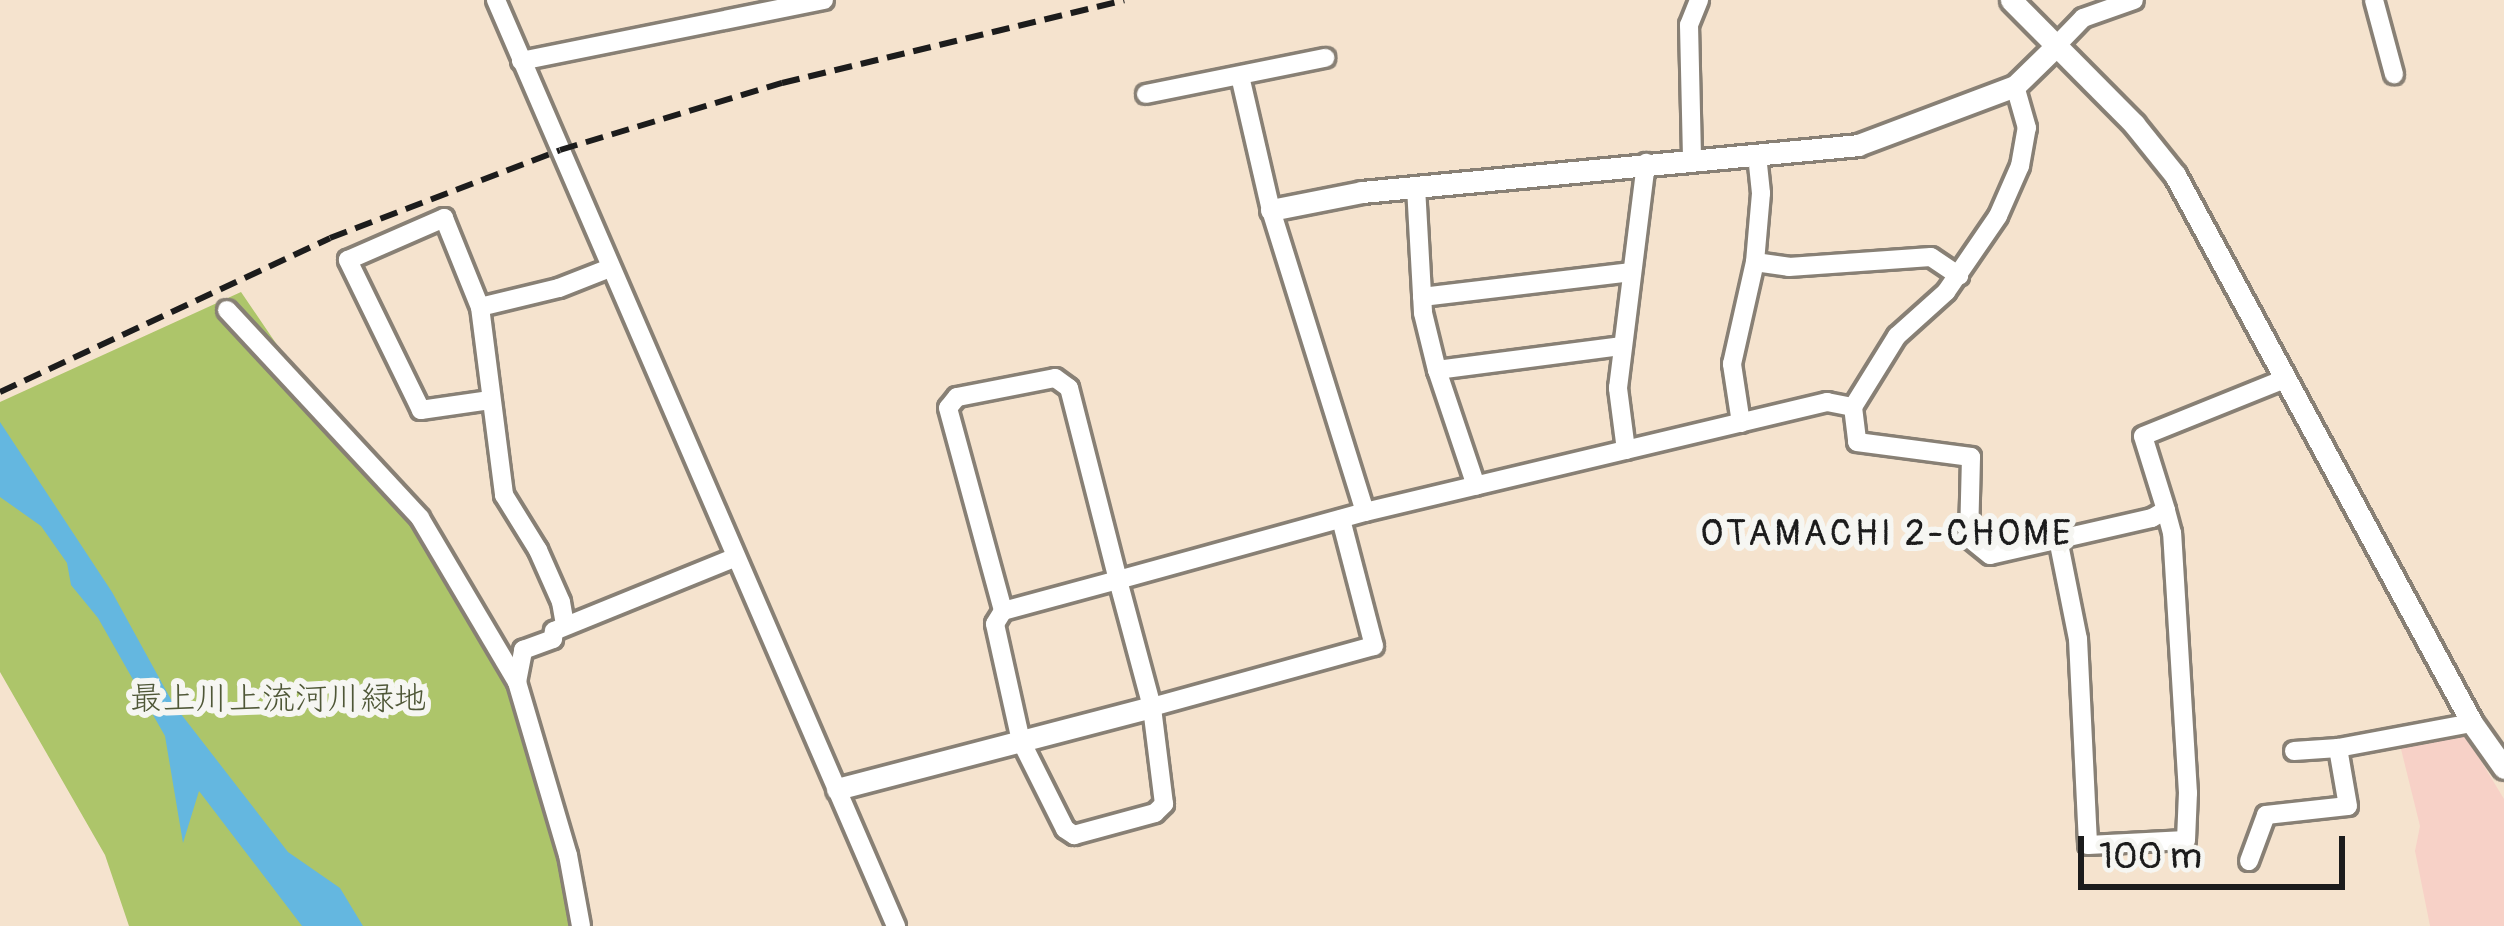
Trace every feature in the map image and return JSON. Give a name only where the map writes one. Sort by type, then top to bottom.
[{"type":"street","points":[[496,0],[896,926]]},
{"type":"street","points":[[521,61],[824,0]]},
{"type":"street","points":[[1692,158],[1689,25],[1699,0]]},
{"type":"street","points":[[2011,0],[2134,124],[2175,175],[2471,723],[2502,759]]},
{"type":"street","points":[[1271,210],[1416,187],[1858,145],[2015,86],[2084,18],[2134,0]]},
{"type":"street","points":[[2374,0],[2394,74]]},
{"type":"street","points":[[1146,94],[1325,58]]},
{"type":"street","points":[[1240,76],[1271,210],[1365,512]]},
{"type":"street","points":[[2015,86],[2027,128],[2020,166],[1998,216],[1959,276],[1897,336],[1853,407],[1857,442],[1971,457],[1969,538],[1990,555],[2152,518],[2166,510]]},
{"type":"street","points":[[1741,423],[1732,364],[1755,262],[1761,193],[1757,154]]},
{"type":"street","points":[[1626,450],[1618,388],[1646,163]]},
{"type":"street","points":[[1416,187],[1422,297],[1436,370],[1476,486]]},
{"type":"street","points":[[490,400],[421,410],[348,260],[444,218],[480,308],[504,495],[538,550],[561,602],[565,625]]},
{"type":"street","points":[[1755,262],[1789,267],[1930,257],[1959,276]]},
{"type":"street","points":[[480,308],[559,288],[610,268]]},
{"type":"street","points":[[1422,297],[1632,272]]},
{"type":"street","points":[[227,310],[420,518],[517,682],[568,855],[581,926]]},
{"type":"street","points":[[1436,370],[1622,346]]},
{"type":"street","points":[[1003,611],[948,408],[957,397],[1054,378],[1070,388],[1118,580],[1152,707],[1164,804],[1155,813],[1074,835],[1065,830],[1021,740],[994,624],[1003,611],[1118,580],[1365,512],[1827,402],[1853,407]]},
{"type":"street","points":[[2058,538],[2078,639],[2088,845],[2186,840],[2186,746],[2172,533],[2143,436],[2285,379]]},
{"type":"street","points":[[837,789],[1374,646],[1341,519]]},
{"type":"street","points":[[517,682],[524,650],[554,639],[554,631],[736,556]]},
{"type":"street","points":[[2294,751],[2338,748],[2471,723]]},
{"type":"street","points":[[2249,861],[2266,815],[2348,806],[2338,748]]},
{"type":"shaded area","points":[[2464,733],[2504,799],[2504,926],[2430,926],[2415,851],[2420,826],[2400,745]]},
{"type":"green space","name":"最上川上流河川緑地","points":[[241,292],[305,386],[426,514],[506,640],[576,854],[588,926],[129,926],[105,855],[0,672],[0,402]]},
{"type":"water","points":[[0,422],[112,592],[174,705],[288,852],[340,888],[363,926],[302,926],[199,791],[183,843],[165,736],[98,618],[71,585],[67,563],[41,526],[0,497]]},
{"type":"railway","points":[[0,392],[330,238],[560,150],[782,83],[1124,0]]},
{"type":"district","name":"OTAMACHI 2-CHOME","points":[[1887,534]]}]
